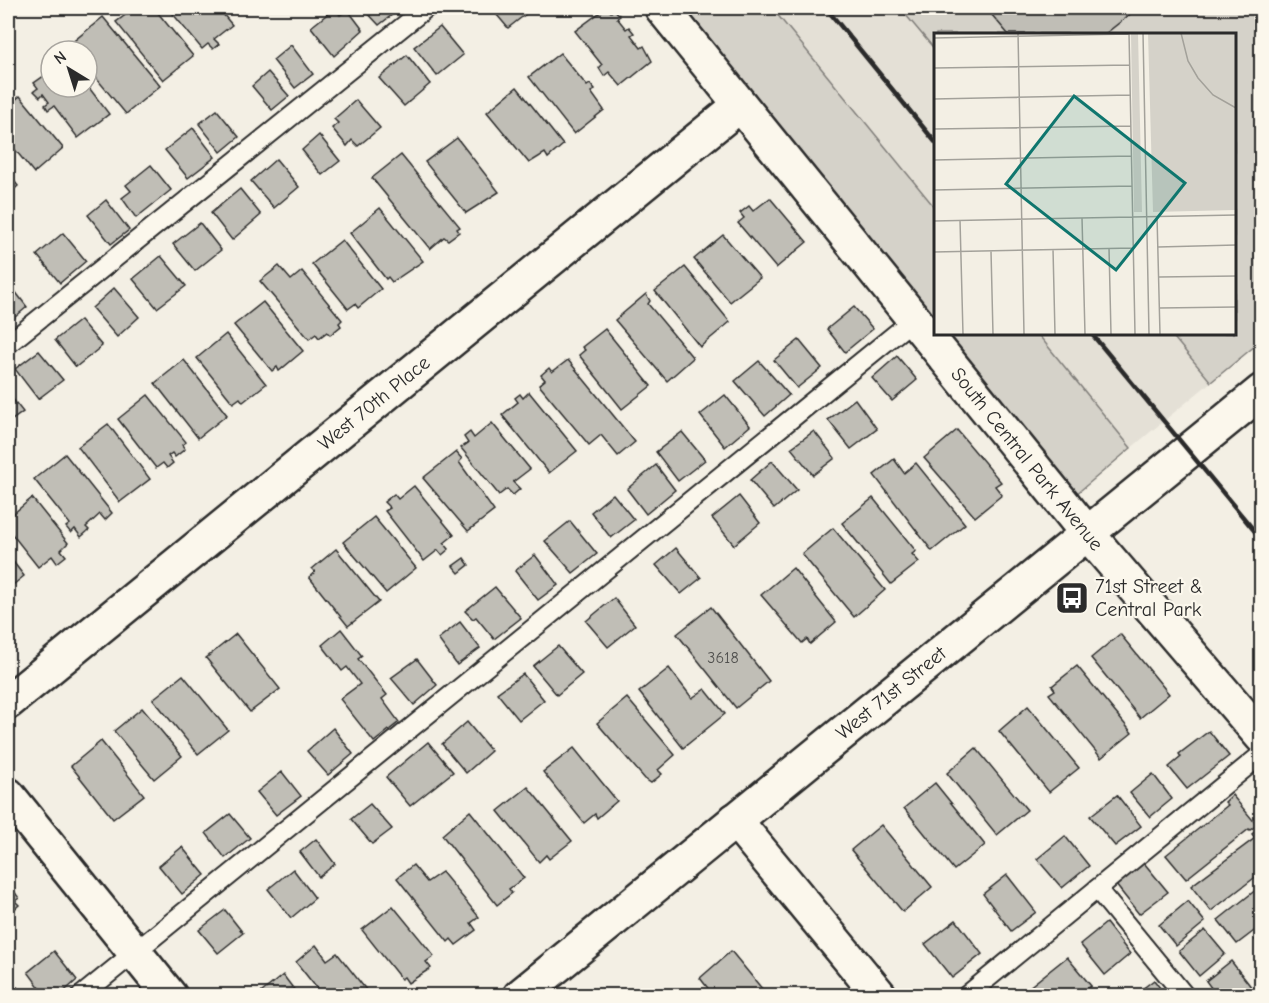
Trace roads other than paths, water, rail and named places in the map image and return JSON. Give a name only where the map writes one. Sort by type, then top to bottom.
[{"type":"street","name":"South Central Park Avenue","points":[[662,8],[1087,534],[1136,588],[1262,737]]},
{"type":"street","name":"West 70th Place","points":[[8,702],[740,105]]},
{"type":"street","name":"West 71st Street","points":[[520,996],[1262,391]]},
{"type":"street","points":[[8,795],[170,996]]},
{"type":"street","points":[[735,820],[880,996]]},
{"type":"lane","points":[[8,344],[426,8]]},
{"type":"lane","points":[[81,996],[914,319]]},
{"type":"lane","points":[[966,996],[1262,754]]},
{"type":"lane","points":[[1097,888],[1185,996]]},
{"type":"railway","points":[[826,8],[934,141]]},
{"type":"railway","points":[[1092,334],[1262,540]]},
{"type":"place","name":"71st Street & Central Park","points":[[1072,598]]}]
